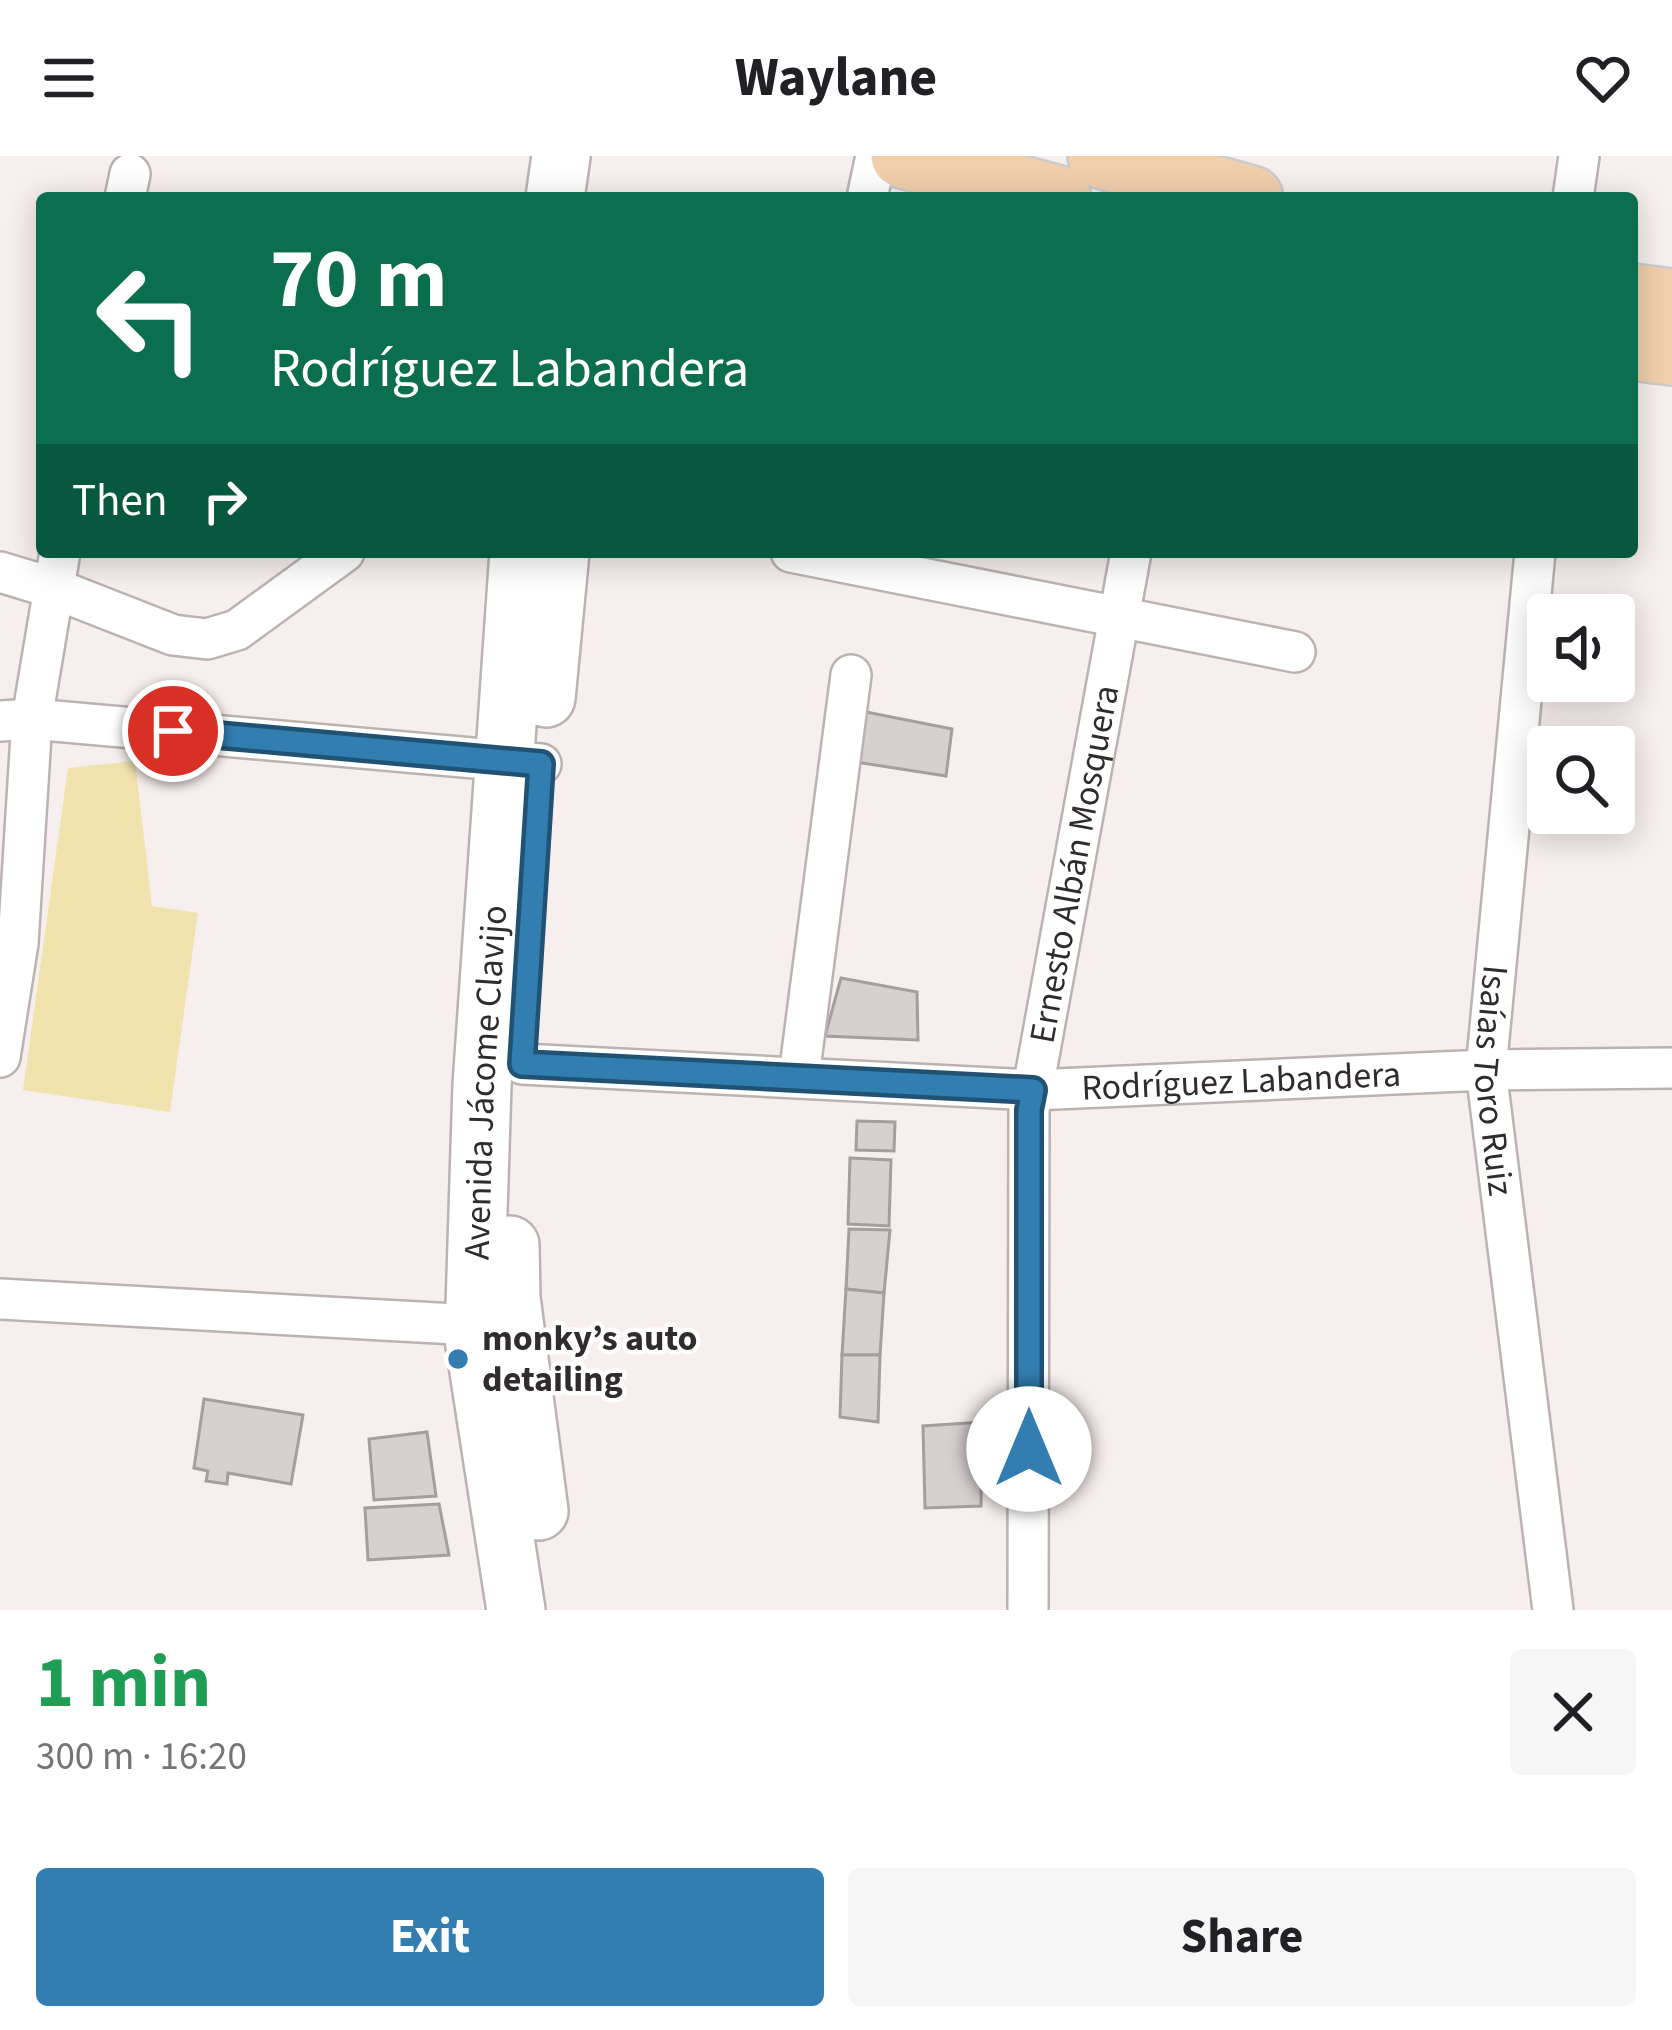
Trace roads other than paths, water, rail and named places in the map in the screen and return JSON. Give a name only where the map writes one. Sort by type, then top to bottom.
[{"type":"main road","points":[[903,156],[1037,192]]},
{"type":"main road","points":[[1100,156],[1231,192]]},
{"type":"main road","points":[[1638,297],[1672,301]]},
{"type":"main road","points":[[1638,349],[1672,353]]},
{"type":"street","points":[[556,192],[561,156]]},
{"type":"street","points":[[595,192],[598,156]]},
{"type":"street","points":[[868,192],[876,156]]},
{"type":"street","points":[[1574,192],[1579,156]]},
{"type":"street","points":[[0,572],[56,570],[173,634],[207,639],[237,630],[336,558]]},
{"type":"street","name":"Avenida Jácome Clavijo","points":[[519,558],[522,1064],[510,1207],[511,1298],[552,1610]]},
{"type":"street","name":"Avenida Jácome Clavijo","points":[[516,1610],[474,1325],[482,1084],[522,761],[559,558]]},
{"type":"street","points":[[822,558],[1295,652]]},
{"type":"street","name":"Ernesto Albán Mosquera","points":[[1028,1610],[1029,1110],[1131,558]]},
{"type":"street","name":"Isaías Toro Ruiz","points":[[1534,558],[1486,1070],[1552,1610]]},
{"type":"street","points":[[0,1057],[16,720],[56,570]]},
{"type":"street","points":[[799,1076],[851,674]]},
{"type":"street","points":[[16,720],[522,761]]},
{"type":"street","name":"Rodríguez Labandera","points":[[522,1064],[1033,1090],[1486,1070],[1672,1068]]},
{"type":"street","points":[[0,1299],[474,1325]]},
{"type":"place","name":"monky’s auto detailing","points":[[458,1359]]}]
